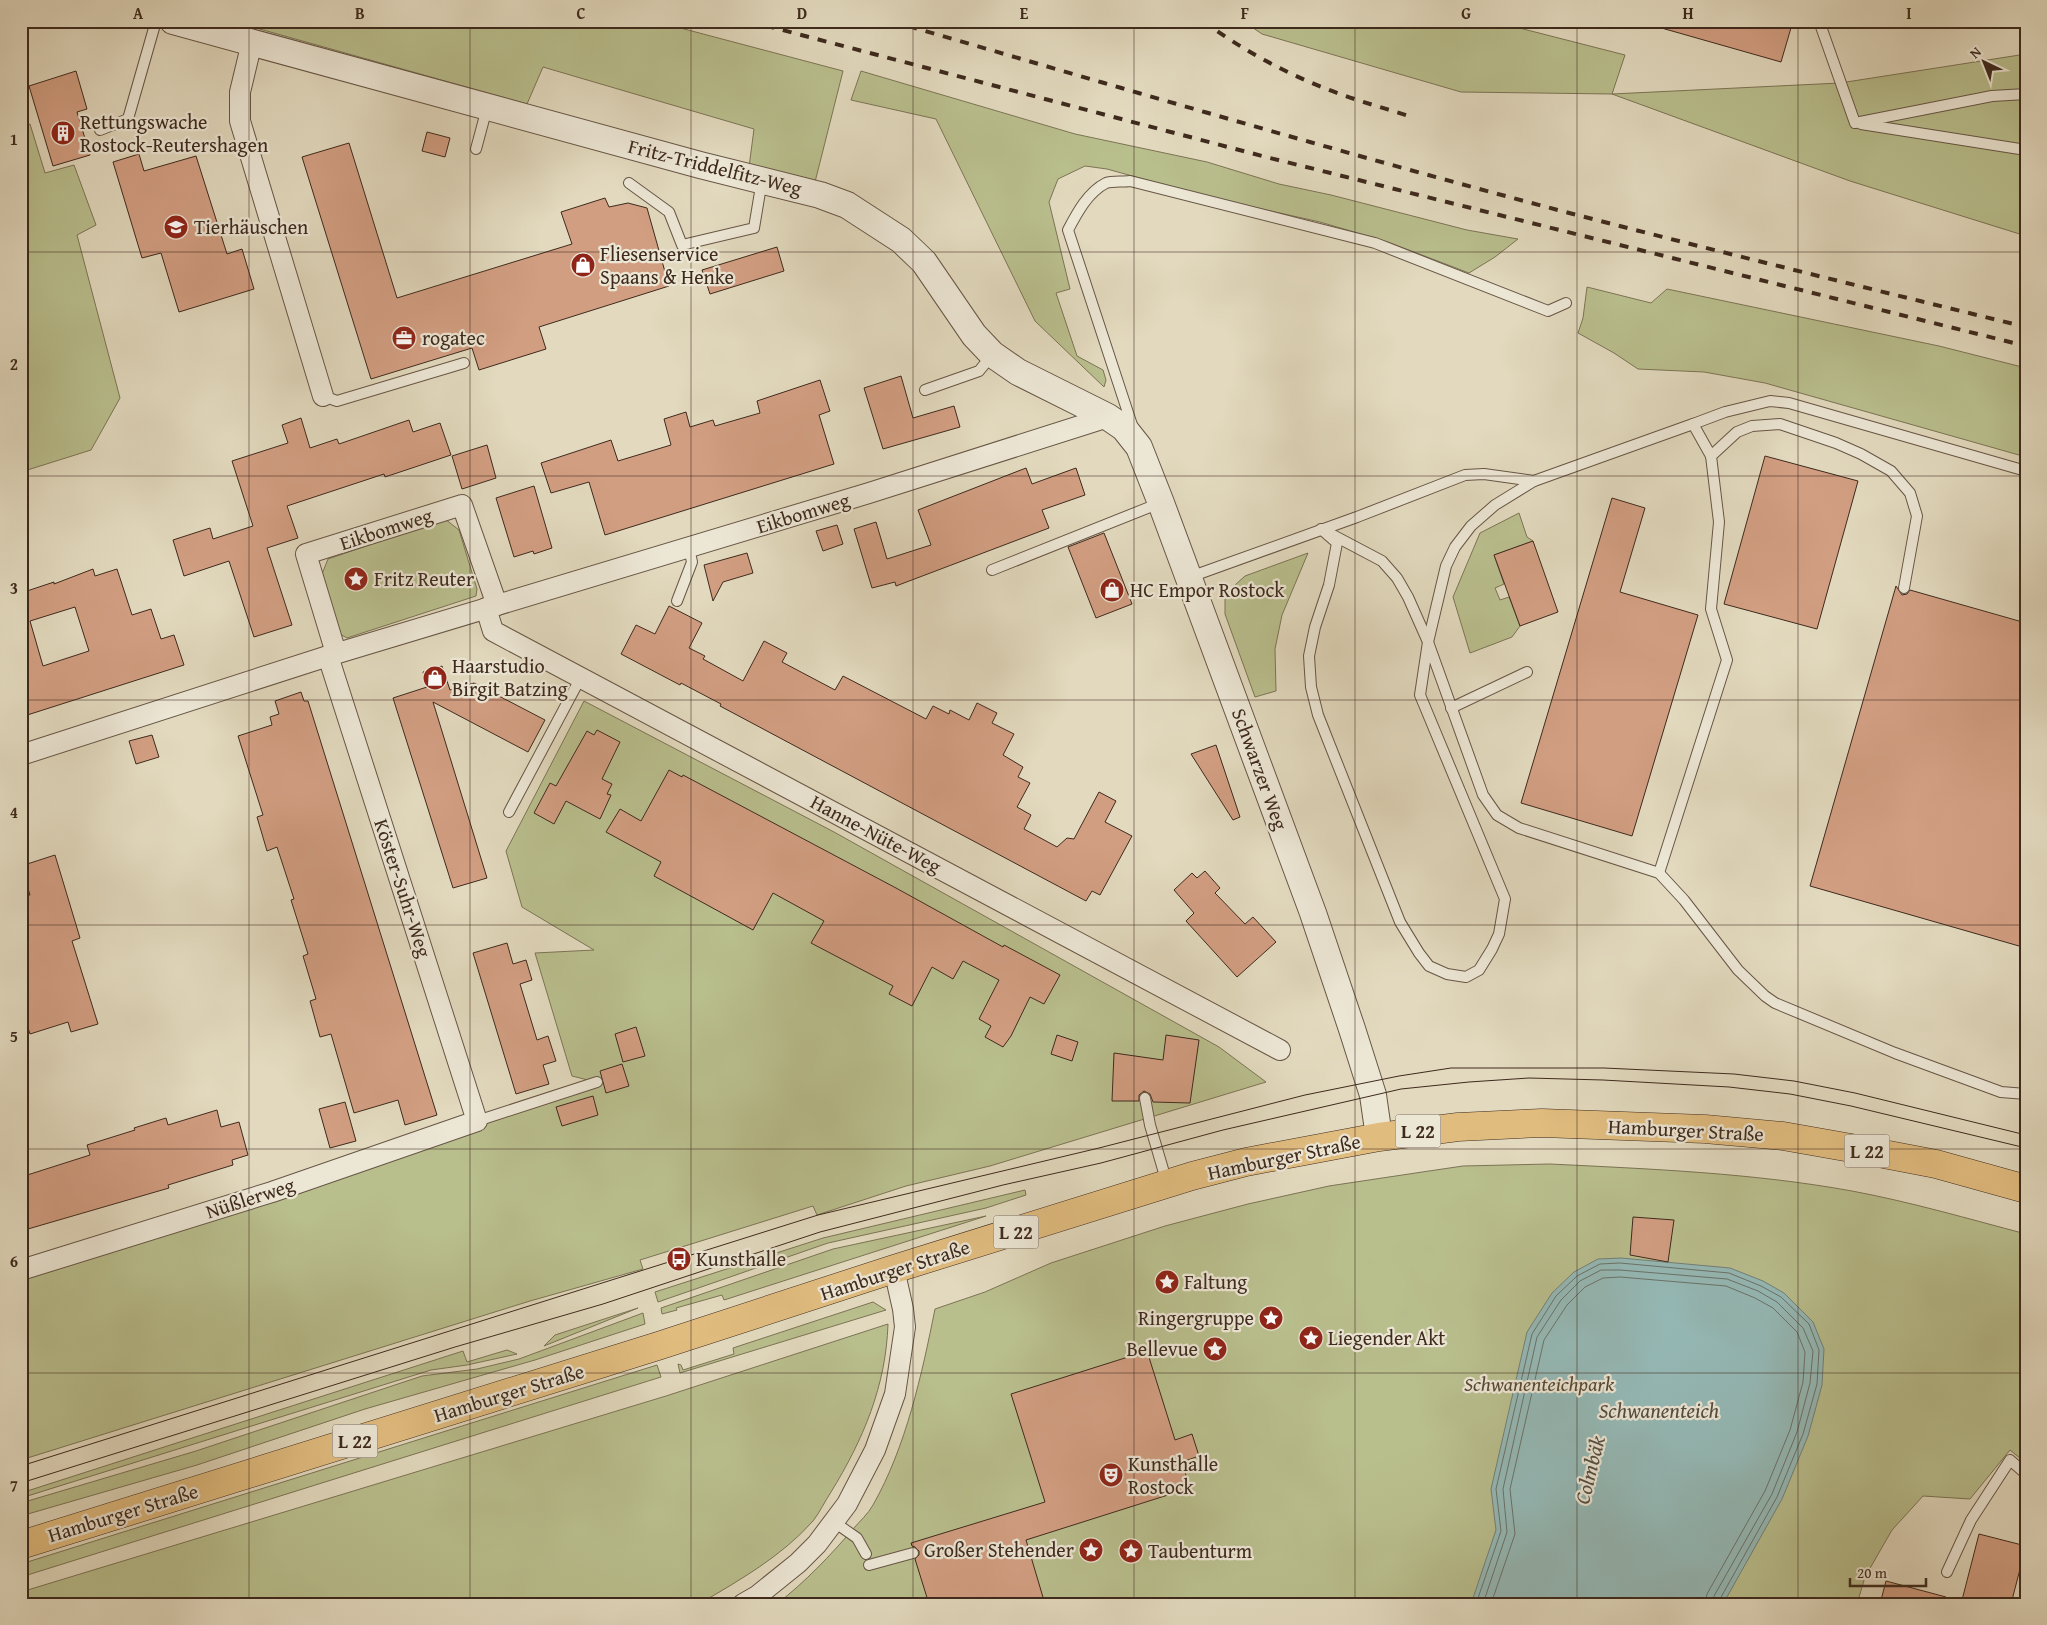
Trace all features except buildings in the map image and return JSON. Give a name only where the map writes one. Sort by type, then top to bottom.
[{"type":"main road","name":"Hamburger Straße","points":[[21,1545],[1168,1184],[1246,1162],[1379,1137],[1458,1127],[1542,1123],[1705,1129],[1783,1136],[1868,1151],[1936,1164],[2026,1189]]},
{"type":"street","name":"Fritz-Triddelfitz-Weg","points":[[173,21],[487,107],[820,194],[847,205],[900,240],[924,262],[974,335],[992,354],[1018,372],[1108,418]]},
{"type":"street","points":[[252,42],[240,92],[240,121],[322,396]]},
{"type":"street","name":"Schwarzer Weg","points":[[1108,418],[1124,428],[1139,447],[1190,578],[1313,913],[1357,1042],[1373,1095],[1379,1137]]},
{"type":"street","name":"Eikbomweg","points":[[21,755],[332,654],[688,548],[1108,418]]},
{"type":"street","name":"Eikbomweg","points":[[332,654],[306,554],[462,504],[492,606]]},
{"type":"street","name":"Hanne-Nüte-Weg","points":[[492,606],[492,630],[1280,1050]]},
{"type":"street","name":"Köster-Suhr-Weg","points":[[332,654],[477,1121]]},
{"type":"street","name":"Nüßlerweg","points":[[21,1270],[272,1192],[477,1121]]},
{"type":"street","points":[[743,1604],[757,1596],[798,1563],[817,1544],[834,1522],[862,1476],[875,1450],[895,1394],[905,1327],[894,1270]]},
{"type":"lane","points":[[100,130],[128,119],[156,21]]},
{"type":"lane","points":[[1819,21],[1854,123]]},
{"type":"lane","points":[[1854,123],[1992,96],[2026,94]]},
{"type":"lane","points":[[476,149],[487,107]]},
{"type":"lane","points":[[1854,123],[2026,150]]},
{"type":"lane","points":[[629,183],[669,212],[682,245],[754,228],[762,179]]},
{"type":"lane","points":[[1139,447],[1068,230],[1078,211],[1090,196],[1106,183],[1130,181],[1375,243],[1548,311],[1566,303]]},
{"type":"lane","points":[[925,390],[979,371],[992,354]]},
{"type":"lane","points":[[322,396],[337,401],[464,362]]},
{"type":"lane","points":[[1321,530],[1337,543],[1329,585],[1309,656],[1311,688],[1318,715],[1400,922],[1429,966],[1447,974],[1466,977],[1479,970],[1492,949],[1499,934],[1505,899],[1420,695],[1428,642],[1446,566],[1455,548],[1471,526],[1495,505],[1534,481],[1725,412],[1770,401],[1789,403],[2026,471]]},
{"type":"lane","points":[[1659,873],[1727,660],[1711,609],[1719,522],[1711,456],[1693,424]]},
{"type":"lane","points":[[1711,456],[1737,432],[1752,426],[1780,424],[1836,442],[1891,471],[1910,493],[1917,516],[1904,588]]},
{"type":"lane","points":[[1190,578],[1465,475],[1484,474],[1534,481]]},
{"type":"lane","points":[[992,570],[1161,503]]},
{"type":"lane","points":[[1321,530],[1347,540],[1382,560],[1397,578],[1408,597],[1428,642],[1483,795],[1497,816],[1520,828],[1659,873],[1684,900],[1738,970],[1765,996],[1776,1003],[1895,1053],[2001,1092],[2026,1094]]},
{"type":"lane","points":[[677,601],[692,562],[688,548]]},
{"type":"lane","points":[[1451,708],[1527,672]]},
{"type":"lane","points":[[509,812],[581,677]]},
{"type":"lane","points":[[477,1121],[597,1082]]},
{"type":"lane","points":[[1145,1098],[1150,1124],[1168,1184]]},
{"type":"lane","points":[[1947,1572],[1971,1520],[2010,1460],[2026,1474]]},
{"type":"lane","points":[[834,1522],[857,1538],[866,1554]]},
{"type":"lane","points":[[869,1565],[913,1552]]},
{"type":"green space","points":[[231,21],[654,21],[843,71],[815,182],[749,167],[754,129],[543,67],[527,104]]},
{"type":"green space","points":[[1243,21],[1492,21],[1625,55],[1612,94],[1461,92],[1262,34]]},
{"type":"green space","points":[[2026,54],[2026,236],[1850,181],[1612,94],[1840,83]]},
{"type":"green space","points":[[861,71],[1075,134],[1207,162],[1279,184],[1331,195],[1467,230],[1518,239],[1495,257],[1469,273],[1388,242],[1320,222],[1208,197],[1107,169],[1085,166],[1058,179],[1049,202],[1070,289],[1056,293],[1077,356],[1103,370],[1106,380],[1104,387],[1035,321],[936,119],[851,100]]},
{"type":"green space","points":[[30,124],[45,173],[74,165],[96,225],[77,235],[120,398],[91,450],[21,472],[21,128]]},
{"type":"green space","points":[[1587,287],[1651,303],[1667,289],[1939,346],[2026,368],[2026,457],[1765,383],[1704,372],[1638,369],[1578,333],[1583,318]]},
{"type":"green space","points":[[1519,513],[1527,537],[1533,541],[1494,555],[1504,584],[1495,588],[1500,600],[1509,597],[1520,626],[1512,637],[1470,653],[1453,597],[1480,533]]},
{"type":"green space","points":[[445,519],[459,530],[477,589],[476,596],[347,638],[338,633],[322,574],[328,559]]},
{"type":"green space","points":[[1308,553],[1282,615],[1275,649],[1276,691],[1255,697],[1225,614],[1225,594],[1245,576]]},
{"type":"green space","points":[[584,701],[834,832],[1219,1047],[1266,1082],[990,1166],[906,1186],[817,1215],[813,1206],[640,1260],[643,1269],[530,1301],[21,1460],[21,1270],[596,1082],[572,1076],[535,953],[594,950],[522,907],[506,851]]},
{"type":"green space","name":"Schwanenteichpark","points":[[1550,1164],[1740,1176],[1815,1185],[1896,1200],[2026,1234],[2026,1463],[2010,1450],[1970,1499],[1923,1496],[1892,1530],[1865,1577],[1857,1604],[777,1604],[826,1559],[873,1505],[885,1483],[912,1410],[935,1309],[985,1292],[1051,1263],[1165,1226],[1248,1204],[1329,1186],[1463,1166]]},
{"type":"green space","points":[[1025,1190],[1026,1195],[986,1208],[828,1243],[658,1302],[655,1292],[823,1238]]},
{"type":"green space","points":[[986,1216],[724,1300],[722,1295],[662,1314],[661,1308],[833,1249]]},
{"type":"green space","points":[[873,1302],[886,1310],[680,1373],[678,1364],[681,1365],[683,1370],[734,1354],[733,1348]]},
{"type":"green space","points":[[638,1308],[544,1346],[555,1335]]},
{"type":"green space","points":[[643,1313],[645,1324],[535,1360],[365,1409],[197,1465],[21,1516],[21,1503],[196,1451],[422,1376],[477,1369],[519,1359]]},
{"type":"green space","points":[[888,1324],[883,1369],[871,1412],[853,1453],[816,1518],[801,1534],[774,1556],[699,1604],[21,1604],[21,1592],[666,1396]]},
{"type":"green space","points":[[507,1350],[517,1354],[467,1365],[431,1370],[21,1498],[21,1493],[463,1351],[467,1362]]},
{"type":"green space","points":[[657,1365],[661,1377],[21,1577],[21,1564]]},
{"type":"water","name":"Schwanenteich","points":[[1621,1258],[1730,1268],[1763,1281],[1784,1293],[1813,1322],[1824,1349],[1822,1385],[1808,1436],[1782,1499],[1723,1604],[1471,1604],[1496,1530],[1491,1489],[1527,1332],[1552,1293],[1574,1272],[1598,1259]]},
{"type":"tram line","points":[[21,1466],[818,1215],[1099,1148],[1305,1095],[1399,1076],[1451,1068],[1604,1068],[1734,1074],[1794,1081],[1855,1093],[2026,1135]]},
{"type":"tram line","points":[[21,1483],[455,1347],[603,1304],[820,1232],[1003,1185],[1101,1163],[1223,1130],[1401,1089],[1529,1078],[1729,1087],[1790,1094],[1851,1106],[2026,1148]]},
{"type":"railway","points":[[748,21],[1266,157],[2026,346]]},
{"type":"railway","points":[[891,21],[1402,168],[1686,243],[2026,327]]},
{"type":"railway","points":[[1203,21],[1270,63],[1306,81],[1409,116]]},
{"type":"place","name":"Rettungswache Rostock-Reutershagen","points":[[63,133]]},
{"type":"place","name":"Tierhäuschen","points":[[176,227]]},
{"type":"place","name":"Fliesenservice Spaans & Henke","points":[[583,265]]},
{"type":"place","name":"rogatec","points":[[404,338]]},
{"type":"place","name":"Fritz Reuter","points":[[356,579]]},
{"type":"place","name":"HC Empor Rostock","points":[[1112,590]]},
{"type":"place","name":"Haarstudio Birgit Batzing","points":[[435,678]]},
{"type":"place","name":"Kunsthalle","points":[[679,1259]]},
{"type":"place","name":"Faltung","points":[[1167,1282]]},
{"type":"place","name":"Ringergruppe","points":[[1271,1318]]},
{"type":"place","name":"Liegender Akt","points":[[1311,1338]]},
{"type":"place","name":"Bellevue","points":[[1215,1349]]},
{"type":"place","name":"Kunsthalle Rostock","points":[[1111,1475]]},
{"type":"place","name":"Großer Stehender","points":[[1091,1550]]},
{"type":"place","name":"Taubenturm","points":[[1131,1551]]},
{"type":"water label","name":"Colmbäk","points":[[1590,1470]]}]
